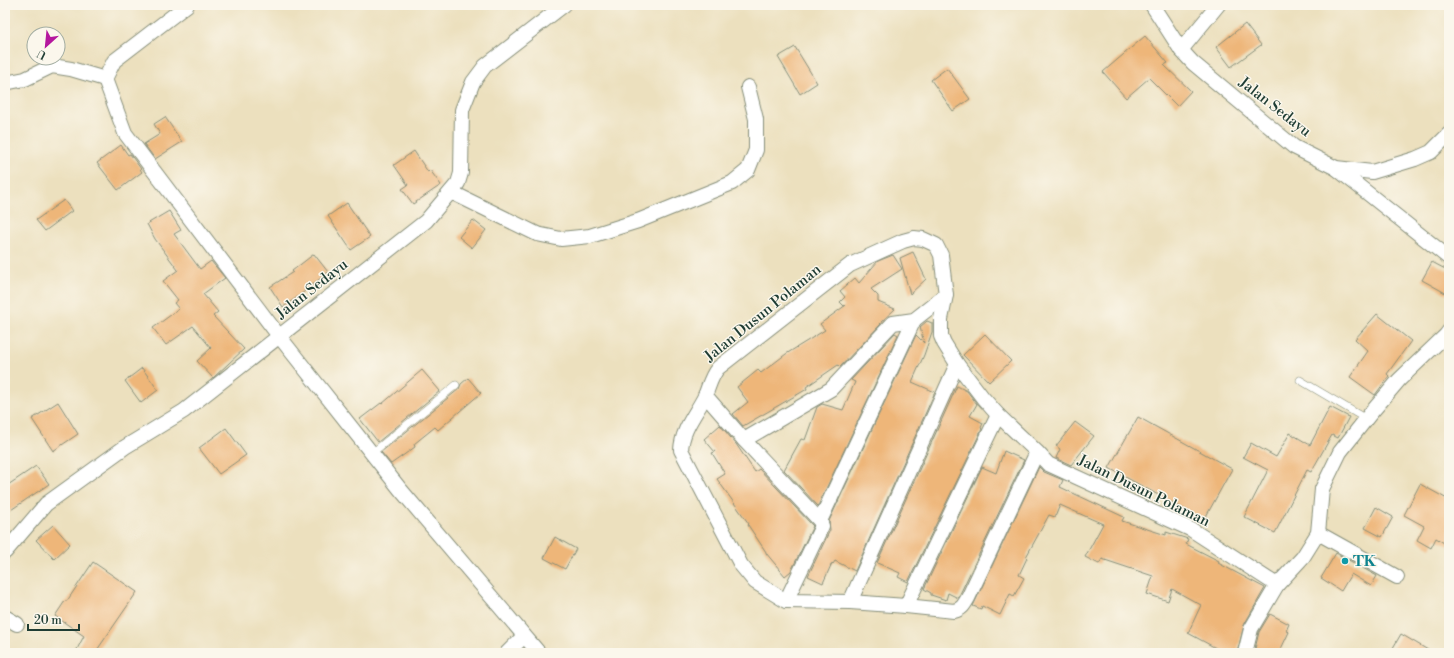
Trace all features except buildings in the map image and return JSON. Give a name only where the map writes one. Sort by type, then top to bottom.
[{"type":"street","points":[[187,5],[114,61],[105,79],[125,133],[279,336],[400,489],[539,653]]},
{"type":"street","name":"Jalan Sedayu","points":[[5,552],[46,504],[124,447],[184,411],[426,221],[458,183],[461,173],[462,110],[473,82],[485,66],[564,5]]},
{"type":"street","name":"Jalan Sedayu","points":[[1152,5],[1181,50],[1193,63],[1294,147],[1336,168],[1372,172],[1415,159],[1431,152],[1449,134]]},
{"type":"street","points":[[1181,50],[1218,5]]},
{"type":"street","points":[[5,83],[26,79],[52,66],[71,69],[105,79]]},
{"type":"street","points":[[451,192],[536,234],[561,239],[590,236],[638,221],[732,183],[748,170],[756,150],[756,118],[748,87]]},
{"type":"street","points":[[1336,168],[1449,258]]},
{"type":"street","name":"Jalan Dusun Polaman","points":[[786,601],[755,582],[741,565],[681,450],[682,440],[686,428],[705,395],[711,378],[718,368],[850,265],[903,241],[914,238],[923,239],[936,245],[941,255],[946,295],[941,320],[941,336],[957,364],[998,415],[1048,464],[1192,530],[1277,586]]},
{"type":"street","points":[[820,521],[914,320],[946,295]]},
{"type":"street","points":[[744,440],[831,389],[893,323],[914,320]]},
{"type":"street","points":[[1245,653],[1251,629],[1277,586],[1303,557],[1318,533],[1322,489],[1340,452],[1399,380],[1442,340],[1449,331]]},
{"type":"street","points":[[850,602],[957,364]]},
{"type":"street","points":[[705,395],[744,440],[820,521],[822,526],[786,601],[850,602],[954,611],[959,610],[963,606],[1037,452]]},
{"type":"street","points":[[906,606],[998,415]]},
{"type":"street","points":[[1318,533],[1397,577]]},
{"type":"street","points":[[507,653],[524,636]]},
{"type":"lane","points":[[1300,380],[1366,419]]},
{"type":"lane","points":[[372,453],[456,385]]},
{"type":"place","name":"TK","points":[[1345,561]]}]
